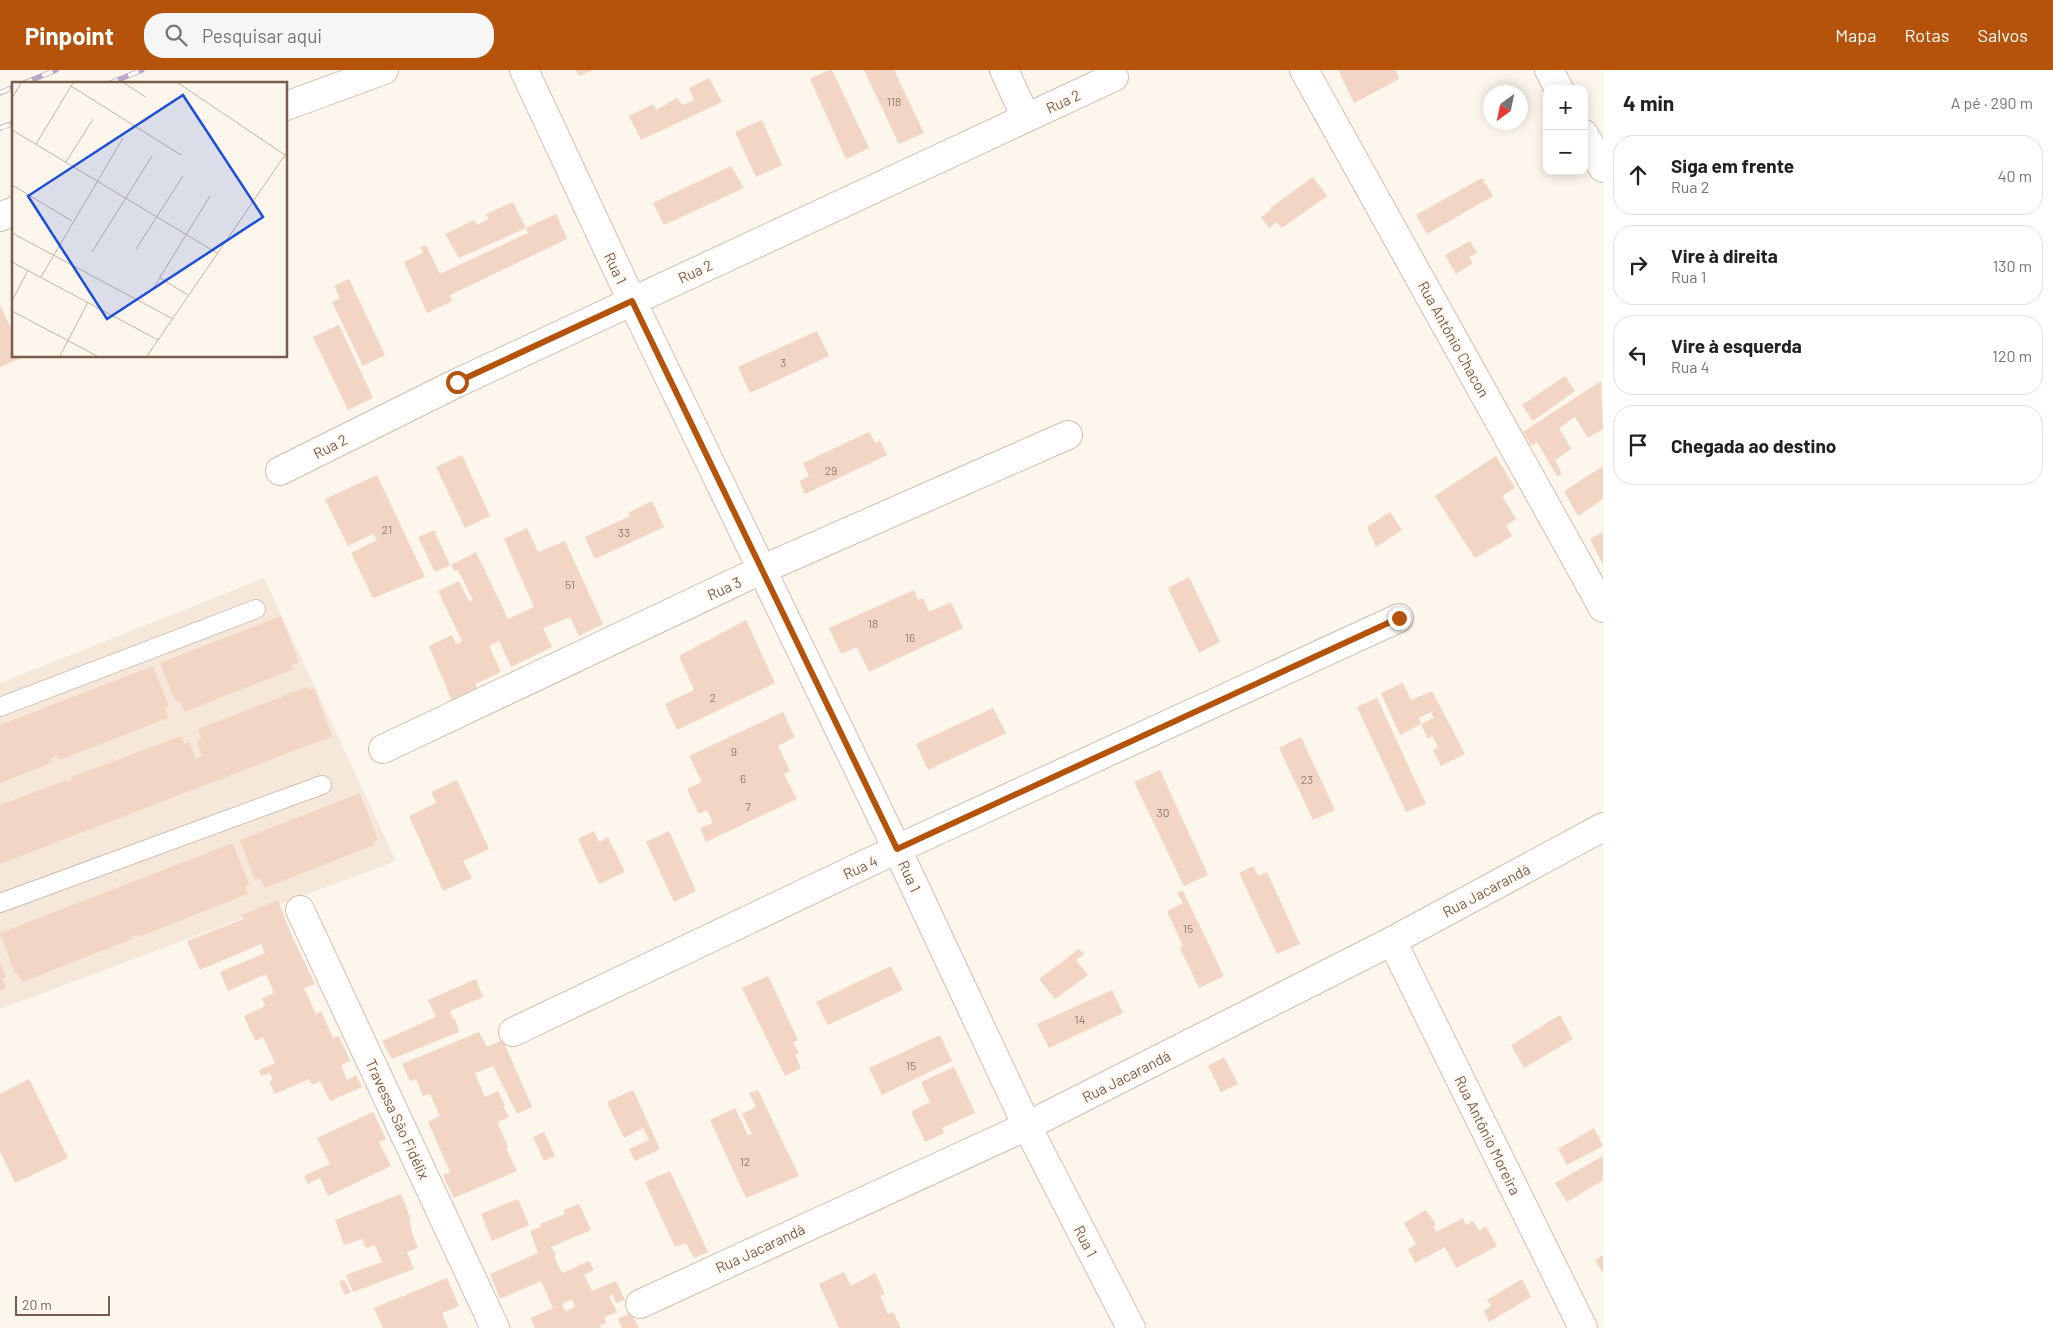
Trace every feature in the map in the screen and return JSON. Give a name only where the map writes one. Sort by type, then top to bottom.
[{"type":"street","points":[[288,105],[384,70]]},
{"type":"street","name":"Rua 1","points":[[524,70],[632,301],[897,849],[1027,1126],[1131,1328]]},
{"type":"street","points":[[1004,70],[1026,118]]},
{"type":"street","name":"Rua Antônio Chacon","points":[[1304,70],[1603,608]]},
{"type":"street","points":[[1548,70],[1557,85]]},
{"type":"street","name":"Rua 2","points":[[280,471],[457,382],[1114,77]]},
{"type":"street","points":[[1588,141],[1603,168]]},
{"type":"street","points":[[0,217],[12,212]]},
{"type":"street","name":"Rua 3","points":[[383,749],[762,570],[1068,435]]},
{"type":"street","name":"Rua 4","points":[[513,1032],[897,849],[1399,618]]},
{"type":"street","name":"Rua Jacarandá","points":[[640,1304],[1027,1126],[1392,941],[1603,827]]},
{"type":"street","name":"Travessa São Fidélix","points":[[300,910],[495,1328]]},
{"type":"street","name":"Rua Antônio Moreira","points":[[1392,941],[1583,1328]]},
{"type":"lane","points":[[0,707],[256,609]]},
{"type":"lane","points":[[0,903],[322,785]]},
{"type":"shaded area","points":[[264,578],[396,861],[0,1009],[0,683]]},
{"type":"building","points":[[576,70],[593,70],[579,76]]},
{"type":"building","points":[[832,70],[869,148],[846,159],[810,79]]},
{"type":"building","points":[[864,70],[894,70],[924,133],[899,144]]},
{"type":"building","points":[[1338,70],[1396,70],[1399,79],[1354,103]]},
{"type":"building","points":[[709,78],[722,102],[641,140],[629,116],[653,104],[656,110],[677,98],[682,105],[694,100],[689,88]]},
{"type":"building","points":[[762,120],[782,165],[756,177],[735,132]]},
{"type":"building","points":[[731,166],[744,188],[664,225],[653,203]]},
{"type":"building","points":[[1313,177],[1327,196],[1282,228],[1277,222],[1269,228],[1261,217],[1271,210],[1270,208]]},
{"type":"building","points":[[1482,178],[1493,196],[1427,234],[1416,215]]},
{"type":"building","points":[[513,202],[526,228],[459,258],[445,234],[474,220],[477,225],[489,219],[486,214]]},
{"type":"building","points":[[556,214],[567,239],[450,295],[452,301],[427,313],[404,262],[423,253],[420,247],[426,245],[440,274],[528,233],[526,228]]},
{"type":"building","points":[[1470,241],[1477,253],[1469,257],[1473,263],[1456,274],[1445,255]]},
{"type":"building","points":[[349,279],[385,355],[363,366],[332,302],[340,298],[334,286]]},
{"type":"building","points":[[0,305],[12,331],[12,358],[21,358],[0,367]]},
{"type":"building","points":[[339,325],[373,398],[348,410],[313,337]]},
{"type":"building","points":[[817,331],[829,356],[750,393],[738,367]]},
{"type":"building","points":[[1565,376],[1575,391],[1533,421],[1522,405]]},
{"type":"building","points":[[1601,381],[1603,429],[1588,438],[1575,417],[1559,428],[1571,449],[1555,460],[1562,474],[1557,476],[1537,442],[1532,446],[1523,432]]},
{"type":"building","points":[[869,432],[875,443],[880,441],[887,455],[805,494],[799,481],[809,476],[803,463]]},
{"type":"building","points":[[462,455],[490,516],[465,528],[436,467]]},
{"type":"building","points":[[1496,456],[1515,488],[1502,496],[1516,519],[1506,526],[1512,536],[1475,558],[1435,496]]},
{"type":"building","points":[[1603,466],[1603,499],[1578,516],[1564,491]]},
{"type":"building","points":[[377,475],[425,577],[373,598],[351,553],[377,540],[373,534],[348,546],[325,499]]},
{"type":"building","points":[[652,501],[664,527],[595,559],[585,537],[630,516],[628,513]]},
{"type":"building","points":[[1390,512],[1402,530],[1376,547],[1367,527]]},
{"type":"building","points":[[527,528],[538,552],[565,541],[603,624],[579,636],[570,617],[543,628],[552,647],[511,667],[499,641],[489,646],[501,672],[475,684],[479,692],[453,704],[429,646],[452,635],[456,644],[462,641],[438,591],[459,581],[469,602],[473,600],[458,570],[454,571],[451,565],[476,552],[508,619],[534,607],[504,539]]},
{"type":"building","points":[[434,530],[450,565],[435,572],[418,537]]},
{"type":"building","points":[[1603,532],[1603,565],[1590,539]]},
{"type":"building","points":[[1189,577],[1220,642],[1199,653],[1168,588]]},
{"type":"building","points":[[914,590],[918,600],[923,598],[929,612],[951,602],[963,628],[869,672],[857,647],[841,654],[829,628]]},
{"type":"building","points":[[281,616],[299,663],[292,665],[293,669],[184,712],[179,700],[175,701],[160,663]]},
{"type":"building","points":[[746,620],[775,683],[677,730],[665,704],[694,690],[679,656]]},
{"type":"building","points":[[153,666],[169,707],[165,708],[168,718],[59,760],[57,755],[51,758],[53,762],[0,783],[0,725]]},
{"type":"building","points":[[1403,683],[1411,700],[1432,691],[1465,754],[1441,766],[1433,750],[1438,747],[1432,736],[1428,739],[1421,724],[1400,735],[1381,693]],"holes":[[[1431,712],[1434,718],[1421,724],[1419,718]]]},
{"type":"building","points":[[307,687],[308,690],[314,688],[332,736],[0,864],[0,805],[67,780],[68,782],[72,781],[71,777],[181,736],[185,744],[189,742],[196,759],[202,756],[196,741],[201,739],[198,729]]},
{"type":"building","points":[[1377,698],[1426,804],[1406,812],[1357,707]]},
{"type":"building","points":[[993,708],[1006,733],[928,770],[916,744]]},
{"type":"building","points":[[783,712],[795,737],[778,746],[790,771],[784,774],[797,799],[706,842],[700,828],[713,823],[707,810],[699,814],[687,789],[702,782],[689,756]]},
{"type":"building","points":[[1301,737],[1335,810],[1313,820],[1279,748]]},
{"type":"building","points":[[1160,770],[1208,875],[1184,886],[1134,782]]},
{"type":"building","points":[[457,780],[489,849],[463,861],[472,878],[443,891],[409,816],[436,803],[431,792]]},
{"type":"building","points":[[360,793],[378,840],[373,842],[374,845],[264,888],[260,878],[255,880],[240,840]]},
{"type":"building","points":[[594,831],[599,842],[608,837],[625,872],[599,884],[578,839]]},
{"type":"building","points":[[669,831],[696,891],[674,902],[646,842]]},
{"type":"building","points":[[233,843],[249,884],[245,886],[248,894],[138,937],[137,935],[131,937],[132,939],[22,982],[18,973],[15,974],[0,933]]},
{"type":"building","points":[[1253,866],[1258,876],[1267,872],[1300,944],[1277,954],[1239,873]]},
{"type":"building","points":[[1183,891],[1224,976],[1199,988],[1180,948],[1183,946],[1167,911],[1183,903],[1177,893]]},
{"type":"building","points":[[278,900],[290,932],[315,984],[304,988],[316,1014],[321,1011],[333,1038],[339,1036],[350,1061],[341,1065],[347,1080],[356,1075],[362,1087],[330,1101],[320,1081],[312,1085],[309,1079],[275,1094],[269,1081],[273,1080],[270,1073],[261,1076],[259,1070],[275,1063],[263,1037],[255,1041],[244,1016],[265,1006],[262,998],[274,993],[266,974],[228,991],[220,972],[265,953],[261,944],[200,970],[187,941],[244,919],[242,915]]},
{"type":"building","points":[[1079,949],[1084,954],[1076,960],[1088,975],[1055,999],[1039,979]]},
{"type":"building","points":[[0,961],[6,977],[2,979],[6,988],[0,991]]},
{"type":"building","points":[[891,966],[903,990],[828,1025],[816,1002]]},
{"type":"building","points":[[768,976],[798,1040],[793,1043],[799,1053],[795,1055],[801,1068],[785,1076],[742,988]]},
{"type":"building","points":[[476,979],[483,997],[450,1011],[459,1032],[392,1059],[382,1041],[436,1017],[428,1000]]},
{"type":"building","points":[[1112,990],[1123,1013],[1049,1048],[1037,1024]]},
{"type":"building","points":[[1560,1015],[1573,1039],[1524,1068],[1511,1045]]},
{"type":"building","points":[[479,1032],[487,1047],[503,1040],[532,1107],[517,1114],[493,1066],[475,1073],[485,1097],[498,1091],[505,1105],[503,1106],[509,1117],[497,1122],[517,1171],[454,1198],[443,1175],[450,1172],[428,1122],[440,1116],[430,1094],[423,1096],[416,1079],[410,1081],[402,1064]]},
{"type":"building","points":[[940,1035],[952,1061],[882,1095],[869,1068]]},
{"type":"building","points":[[1224,1057],[1238,1084],[1221,1092],[1208,1066]]},
{"type":"building","points":[[954,1067],[975,1113],[942,1128],[944,1133],[925,1142],[911,1112],[930,1102],[921,1082]]},
{"type":"building","points":[[29,1079],[68,1158],[15,1183],[0,1151],[0,1094]]},
{"type":"building","points":[[633,1090],[660,1149],[635,1161],[629,1149],[649,1140],[643,1128],[624,1138],[607,1102]]},
{"type":"building","points":[[758,1090],[799,1176],[746,1198],[710,1120],[735,1108],[748,1135],[752,1134],[742,1114],[756,1107],[749,1093]]},
{"type":"building","points":[[373,1112],[386,1139],[379,1142],[391,1166],[328,1196],[320,1178],[308,1184],[304,1176],[330,1164],[317,1138]]},
{"type":"building","points":[[1594,1128],[1603,1146],[1567,1165],[1558,1149]]},
{"type":"building","points":[[544,1132],[555,1156],[544,1161],[533,1137]]},
{"type":"building","points":[[1603,1156],[1603,1180],[1567,1202],[1555,1183]]},
{"type":"building","points":[[670,1171],[708,1252],[694,1258],[686,1243],[675,1247],[645,1182]]},
{"type":"building","points":[[401,1194],[411,1220],[409,1221],[411,1231],[418,1248],[407,1252],[414,1269],[353,1292],[346,1275],[382,1262],[375,1245],[366,1248],[362,1239],[344,1245],[335,1220]]},
{"type":"building","points":[[518,1199],[529,1225],[492,1241],[481,1214]]},
{"type":"building","points":[[579,1204],[591,1230],[551,1247],[562,1273],[589,1261],[594,1270],[584,1275],[592,1291],[616,1281],[625,1300],[616,1303],[612,1294],[609,1296],[617,1312],[604,1317],[606,1323],[600,1325],[601,1328],[535,1328],[531,1318],[553,1308],[541,1281],[500,1299],[490,1274],[538,1253],[530,1231],[541,1227],[540,1224],[565,1214],[563,1210]],"holes":[[[572,1299],[575,1307],[565,1311],[562,1304]]]},
{"type":"building","points":[[1426,1210],[1436,1225],[1434,1226],[1436,1232],[1463,1218],[1466,1225],[1473,1221],[1479,1231],[1486,1226],[1497,1246],[1456,1268],[1445,1247],[1415,1263],[1408,1249],[1416,1244],[1404,1223]]},
{"type":"building","points":[[1603,1255],[1603,1273],[1595,1260]]},
{"type":"building","points":[[844,1272],[851,1286],[875,1273],[885,1294],[880,1296],[888,1314],[893,1312],[901,1328],[839,1328],[819,1284]]},
{"type":"building","points":[[447,1278],[459,1306],[442,1313],[448,1328],[383,1328],[374,1308]]},
{"type":"building","points":[[1522,1279],[1531,1297],[1489,1322],[1484,1311],[1491,1306],[1487,1300]]},
{"type":"building","points":[[344,1280],[351,1292],[345,1295],[339,1282]]},
{"type":"building","points":[[631,1313],[639,1328],[622,1328],[618,1319]]},
{"type":"railway","points":[[27,82],[56,70]]},
{"type":"railway","points":[[113,82],[142,70]]},
{"type":"railway","points":[[0,93],[12,88]]},
{"type":"railway","points":[[0,128],[12,124]]},
{"type":"route","points":[[457,382],[632,301],[897,849],[1399,618]]}]
